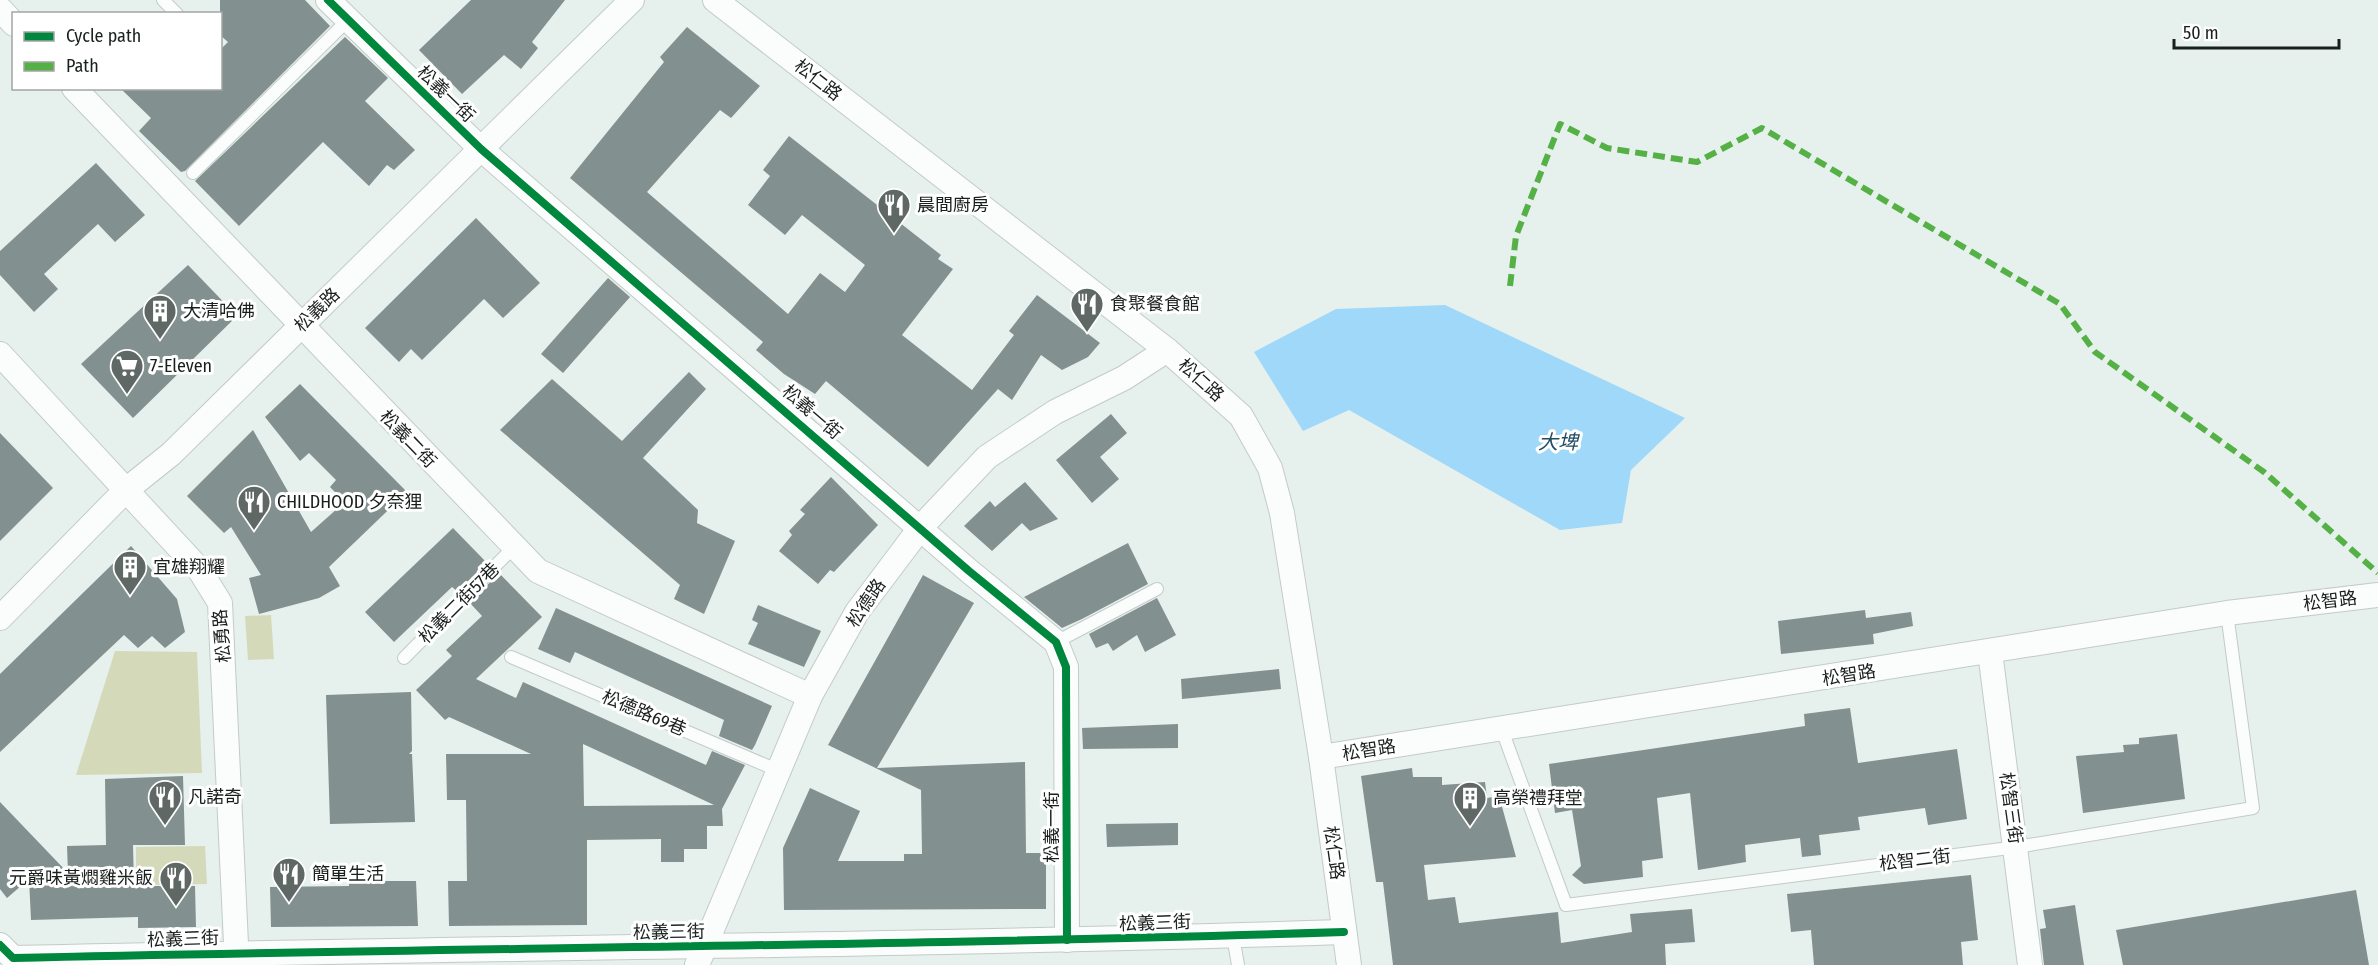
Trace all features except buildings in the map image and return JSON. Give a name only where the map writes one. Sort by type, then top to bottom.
[{"type":"street","name":"松義一街","points":[[328,0],[481,150],[921,527],[969,571],[1056,642],[1066,667],[1067,940]]},
{"type":"street","name":"松義路","points":[[0,618],[126,490],[171,454],[632,0]]},
{"type":"street","name":"松仁路","points":[[715,0],[1167,350],[1241,416],[1270,468],[1282,513],[1321,758],[1349,965]]},
{"type":"street","points":[[0,9],[12,22]]},
{"type":"street","name":"松義二街","points":[[76,90],[513,548],[538,571],[810,696]]},
{"type":"street","name":"松德路","points":[[700,956],[810,696],[857,612],[921,527],[987,458],[1055,412],[1124,378],[1167,350]]},
{"type":"street","name":"松勇路","points":[[0,354],[199,569],[220,603],[236,958]]},
{"type":"street","name":"松智路","points":[[1321,758],[2227,614],[2378,595]]},
{"type":"street","name":"松智三街","points":[[1990,652],[2030,965]]},
{"type":"street","name":"松義三街","points":[[0,945],[13,958],[700,956],[1067,940],[1344,932]]},
{"type":"lane","points":[[163,0],[175,12]]},
{"type":"lane","points":[[193,173],[348,20]]},
{"type":"lane","name":"松義二街57巷","points":[[404,658],[513,548]]},
{"type":"lane","points":[[1056,642],[1157,589]]},
{"type":"lane","name":"松智二街","points":[[1502,730],[1566,905],[2016,847],[2253,808],[2227,614]]},
{"type":"lane","name":"松德路69巷","points":[[511,657],[777,770]]},
{"type":"lane","points":[[1233,936],[1238,965]]},
{"type":"green space","points":[[271,615],[274,659],[248,660],[245,616]]},
{"type":"green space","points":[[115,651],[197,652],[202,773],[76,775]]},
{"type":"green space","points":[[205,846],[207,884],[136,885],[136,847]]},
{"type":"water","name":"大埤","points":[[1445,305],[1685,418],[1631,470],[1622,523],[1560,530],[1349,410],[1303,431],[1254,352],[1336,309]]},
{"type":"marked path","points":[[1510,286],[1516,236],[1560,124],[1607,148],[1697,162],[1762,128],[2060,304],[2095,352],[2264,472],[2378,573]]},
{"type":"cycle path","points":[[328,0],[481,149],[969,571],[1056,642],[1066,667],[1067,940]]},
{"type":"cycle path","points":[[0,945],[13,958],[1012,941],[1344,932]]},
{"type":"place","name":"晨間廚房","points":[[894,234]]},
{"type":"place","name":"食聚餐食館","points":[[1087,333]]},
{"type":"place","name":"大清哈佛","points":[[160,340]]},
{"type":"place","name":"7-Eleven","points":[[127,395]]},
{"type":"place","name":"CHILDHOOD 夕奈狸","points":[[254,531]]},
{"type":"place","name":"宜雄翔耀","points":[[130,596]]},
{"type":"place","name":"凡諾奇","points":[[165,826]]},
{"type":"place","name":"高榮禮拜堂","points":[[1470,827]]},
{"type":"place","name":"簡單生活","points":[[289,903]]},
{"type":"place","name":"元爵味黃燜雞米飯","points":[[176,907]]}]
